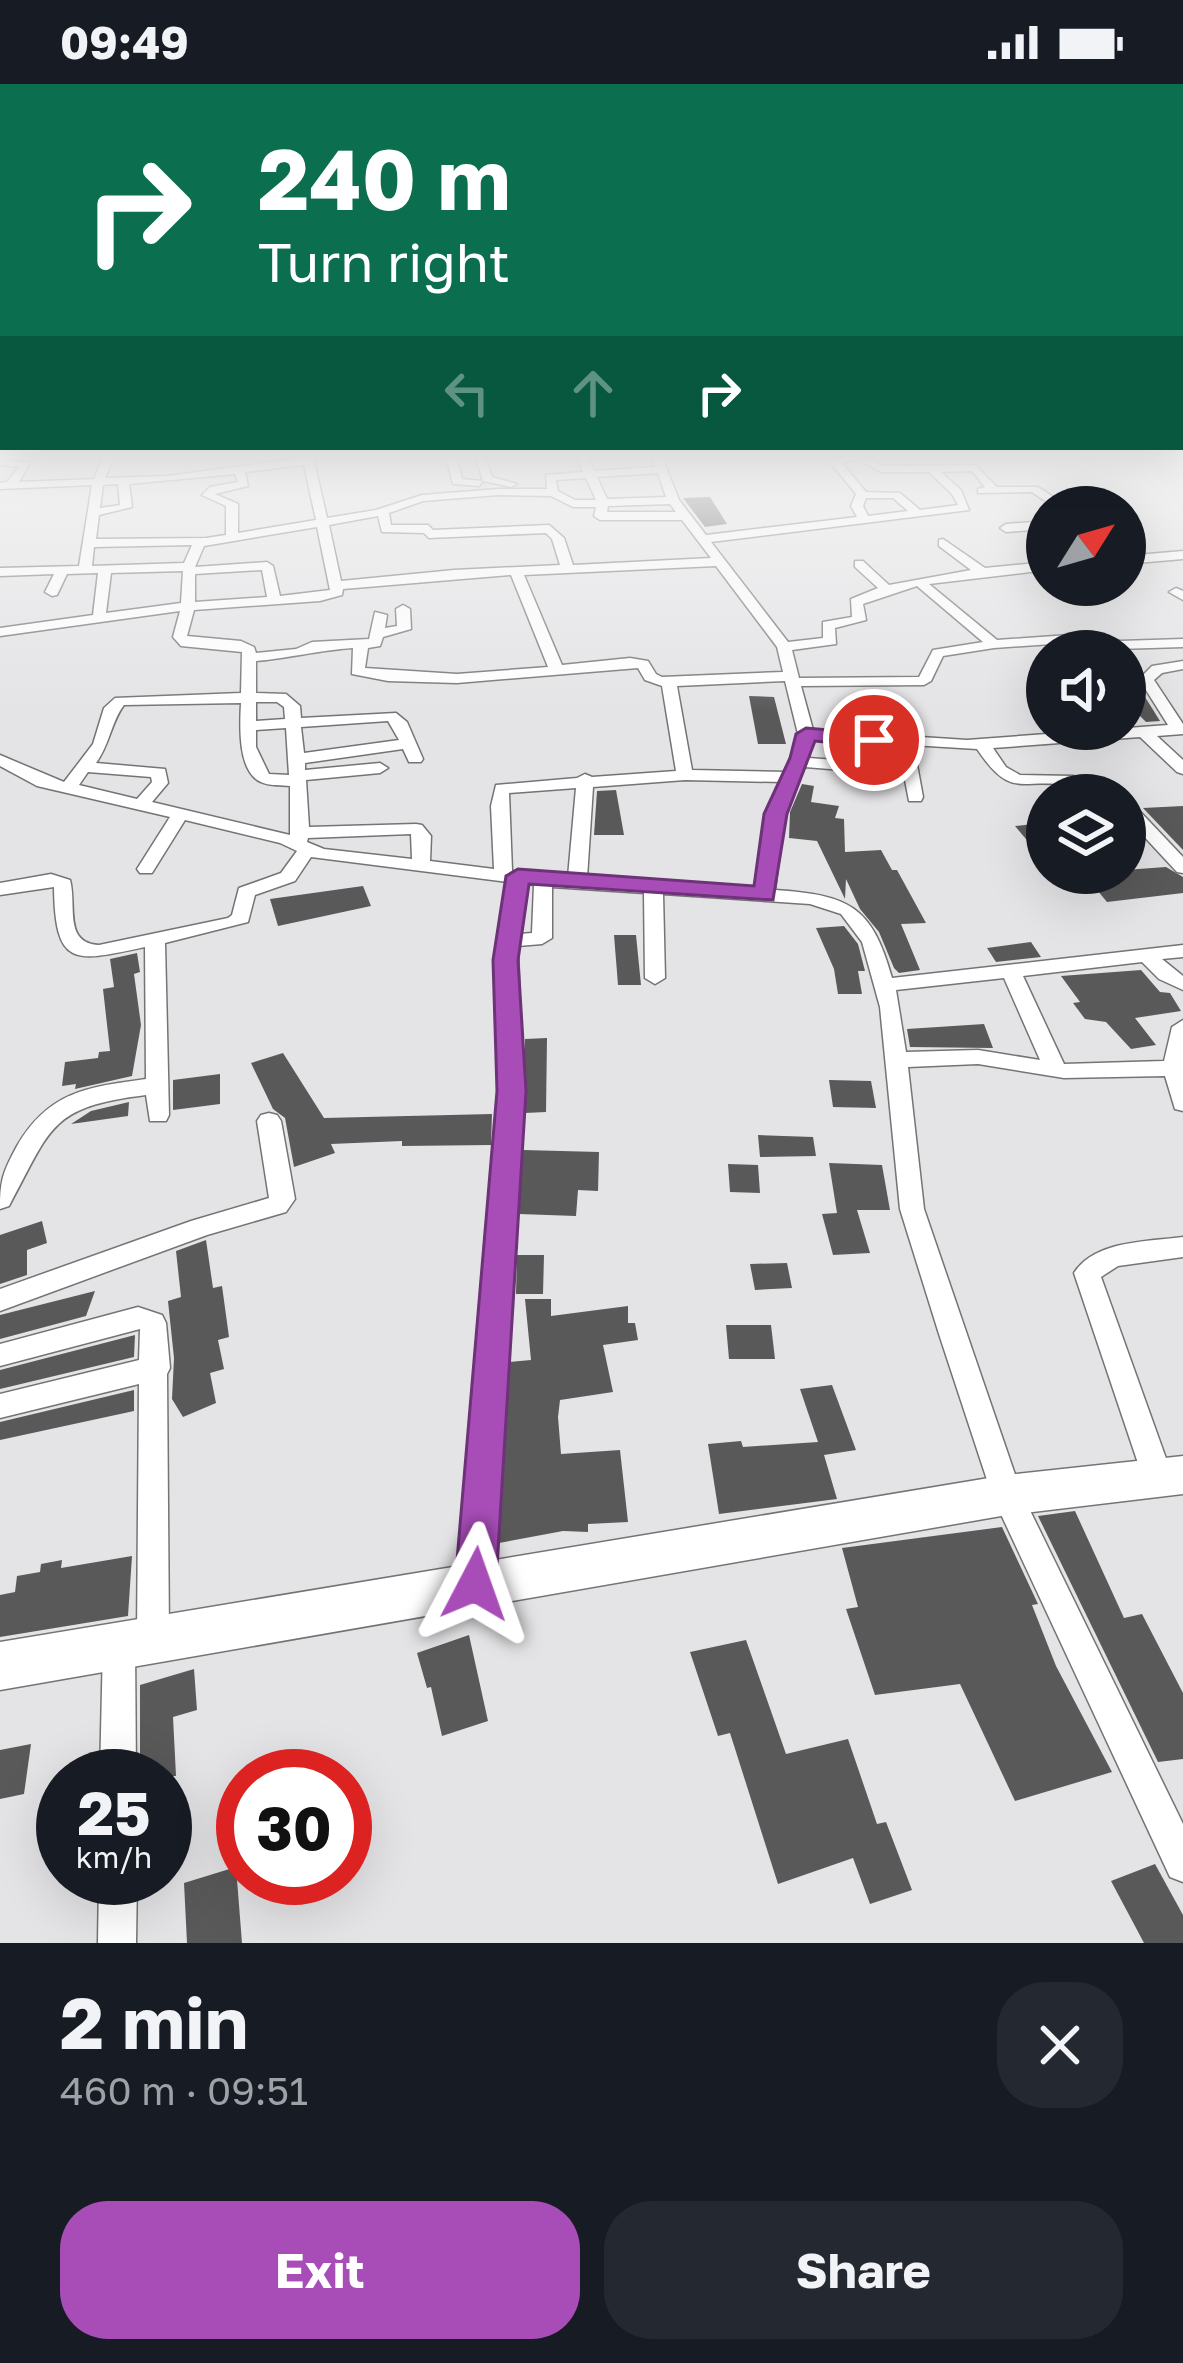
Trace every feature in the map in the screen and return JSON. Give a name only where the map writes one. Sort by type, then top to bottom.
[{"type":"main road","points":[[0,1666],[1007,1495],[1171,1477]]},
{"type":"street","points":[[86,569],[92,539]]},
{"type":"street","points":[[91,543],[214,539]]},
{"type":"street","points":[[0,632],[188,606],[320,597],[337,592],[339,585],[329,539]]},
{"type":"street","points":[[558,539],[568,569]]},
{"type":"street","points":[[703,539],[784,647],[806,734],[776,814],[765,895]]},
{"type":"street","points":[[203,541],[189,569],[182,641],[241,645],[249,650],[246,726],[250,753],[262,778],[296,767],[411,752],[399,722],[391,716],[246,726]]},
{"type":"street","points":[[943,543],[985,574]]},
{"type":"street","points":[[1163,545],[1180,555]]},
{"type":"street","points":[[1146,558],[1180,555]]},
{"type":"street","points":[[339,585],[716,562]]},
{"type":"street","points":[[859,564],[889,591]]},
{"type":"street","points":[[4,579],[18,572],[267,566],[273,576],[274,599]]},
{"type":"street","points":[[784,647],[831,641],[828,625],[859,620],[856,602],[889,591],[1026,569]]},
{"type":"street","points":[[52,592],[63,570]]},
{"type":"street","points":[[99,617],[105,570]]},
{"type":"street","points":[[515,572],[556,669]]},
{"type":"street","points":[[922,584],[994,644]]},
{"type":"street","points":[[379,633],[404,629],[403,609]]},
{"type":"street","points":[[247,658],[378,641],[380,615]]},
{"type":"street","points":[[361,644],[355,669],[360,673],[432,676],[637,663],[653,680],[669,682],[924,681],[938,653],[994,644],[1097,637],[1118,645],[1183,643]]},
{"type":"street","points":[[1146,734],[1180,729],[1147,679],[1157,669],[1183,665]]},
{"type":"street","points":[[669,682],[685,775]]},
{"type":"street","points":[[0,889],[51,880],[63,884],[64,928],[70,942],[88,952],[234,922],[241,918],[246,892],[288,877],[302,842],[288,700],[250,696],[120,701],[114,704],[108,730],[67,789]]},
{"type":"street","points":[[806,734],[908,743],[1026,741]]},
{"type":"street","points":[[1146,734],[1183,769]]},
{"type":"street","points":[[908,743],[915,797]]},
{"type":"street","points":[[982,744],[1000,770],[1026,780]]},
{"type":"street","points":[[250,753],[296,767],[380,768]]},
{"type":"street","points":[[0,760],[26,776],[67,789],[377,861],[578,883],[812,898],[848,910],[872,940],[887,985],[912,1209],[1007,1495],[1183,1864]]},
{"type":"street","points":[[85,767],[159,773],[160,783],[140,806]]},
{"type":"street","points":[[475,1584],[511,1091],[505,982],[522,877],[508,847],[498,792],[585,779],[795,769],[911,771]]},
{"type":"street","points":[[578,883],[585,779]]},
{"type":"street","points":[[146,869],[179,816]]},
{"type":"street","points":[[1146,828],[1183,868]]},
{"type":"street","points":[[302,842],[388,829],[419,831],[422,867]]},
{"type":"street","points":[[377,861],[388,829]]},
{"type":"street","points":[[1160,843],[1183,840]]},
{"type":"street","points":[[653,888],[655,978]]},
{"type":"street","points":[[155,940],[158,1115]]},
{"type":"street","points":[[887,985],[1183,951]]},
{"type":"street","points":[[1148,956],[1183,984]]},
{"type":"street","points":[[1012,974],[1056,1070]]},
{"type":"street","points":[[1183,1028],[1174,1046],[1173,1068],[1183,1103]]},
{"type":"street","points":[[895,1060],[996,1058],[1056,1070],[1173,1068]]},
{"type":"street","points":[[0,1200],[50,1114],[64,1102],[155,1086]]},
{"type":"street","points":[[0,1300],[277,1205],[283,1199],[282,1183],[269,1121]]},
{"type":"street","points":[[1171,1477],[1088,1273],[1112,1257],[1183,1247]]},
{"type":"street","points":[[0,1354],[138,1318],[153,1323],[156,1368],[136,1640],[122,1749]]},
{"type":"street","points":[[0,1406],[156,1368]]},
{"type":"street","points":[[118,1905],[118,1943]]},
{"type":"building","points":[[749,696],[774,697],[786,744],[758,744]]},
{"type":"building","points":[[1146,698],[1160,721],[1146,722]]},
{"type":"building","points":[[802,784],[814,786],[811,802],[839,806],[835,818],[844,819],[845,852],[881,850],[892,870],[897,870],[926,923],[901,924],[920,970],[899,973],[894,968],[879,932],[860,909],[846,879],[845,899],[817,841],[789,838],[790,812]]},
{"type":"building","points":[[616,790],[624,835],[594,835],[597,791]]},
{"type":"building","points":[[1183,806],[1183,850],[1146,811]]},
{"type":"building","points":[[1166,867],[1183,877],[1183,893],[1107,902],[1100,894],[1146,894],[1146,868]]},
{"type":"building","points":[[363,886],[371,906],[278,926],[270,899]]},
{"type":"building","points":[[844,926],[858,944],[865,971],[858,971],[862,994],[838,994],[834,969],[816,928]]},
{"type":"building","points":[[614,935],[636,935],[641,985],[618,985]]},
{"type":"building","points":[[1031,942],[1041,957],[996,962],[987,948]]},
{"type":"building","points":[[137,953],[140,972],[134,974],[141,1025],[132,1076],[75,1089],[76,1084],[62,1086],[65,1062],[98,1058],[99,1052],[110,1051],[103,989],[114,987],[110,959]]},
{"type":"building","points":[[1141,970],[1160,992],[1170,993],[1181,1011],[1135,1018],[1156,1045],[1131,1049],[1106,1022],[1085,1019],[1073,1003],[1080,1002],[1061,976]]},
{"type":"building","points":[[984,1024],[993,1048],[910,1047],[907,1029]]},
{"type":"building","points":[[547,1038],[546,1112],[525,1113],[525,1039]]},
{"type":"building","points":[[283,1053],[324,1118],[492,1114],[491,1145],[331,1144],[335,1153],[294,1167],[285,1118],[273,1109],[251,1063]]},
{"type":"building","points":[[220,1074],[220,1104],[173,1110],[173,1080]]},
{"type":"building","points":[[829,1080],[871,1081],[876,1108],[833,1107]]},
{"type":"building","points":[[129,1102],[128,1116],[71,1124],[91,1111]]},
{"type":"building","points":[[758,1135],[813,1137],[816,1156],[760,1157]]},
{"type":"building","points":[[523,1150],[599,1152],[598,1191],[578,1190],[576,1216],[519,1214]]},
{"type":"building","points":[[829,1163],[882,1165],[890,1210],[857,1210],[870,1253],[833,1255],[822,1214],[837,1213]]},
{"type":"building","points":[[728,1164],[758,1165],[760,1193],[730,1192]]},
{"type":"building","points":[[42,1221],[47,1243],[27,1250],[27,1275],[0,1284],[0,1235]]},
{"type":"building","points":[[206,1240],[213,1288],[222,1286],[229,1337],[218,1340],[224,1369],[210,1373],[216,1403],[183,1417],[172,1399],[174,1358],[168,1301],[181,1297],[176,1251]]},
{"type":"building","points":[[517,1255],[544,1255],[543,1294],[516,1294]]},
{"type":"building","points":[[787,1263],[792,1288],[755,1290],[750,1264]]},
{"type":"building","points":[[95,1291],[86,1316],[0,1339],[0,1315]]},
{"type":"building","points":[[525,1299],[551,1299],[551,1316],[628,1306],[628,1323],[635,1323],[638,1340],[603,1345],[613,1392],[560,1400],[558,1417],[561,1454],[620,1450],[628,1522],[588,1524],[588,1532],[563,1531],[499,1543],[509,1362],[531,1360]]},
{"type":"building","points":[[726,1325],[771,1325],[775,1359],[729,1359]]},
{"type":"building","points":[[135,1335],[134,1357],[0,1389],[0,1370]]},
{"type":"building","points":[[832,1385],[856,1450],[824,1455],[837,1499],[719,1514],[708,1444],[741,1441],[743,1447],[818,1442],[800,1389]]},
{"type":"building","points":[[134,1390],[134,1411],[0,1440],[0,1422]]},
{"type":"building","points":[[1075,1511],[1124,1618],[1142,1614],[1183,1693],[1183,1759],[1158,1762],[1038,1516]]},
{"type":"building","points":[[1002,1527],[1038,1604],[1032,1605],[1056,1666],[1112,1772],[1015,1801],[960,1684],[875,1695],[846,1609],[858,1607],[842,1548]]},
{"type":"building","points":[[132,1556],[128,1616],[0,1637],[0,1595],[15,1592],[17,1576],[40,1572],[41,1564],[62,1560],[61,1568]]},
{"type":"building","points":[[469,1635],[488,1721],[442,1736],[417,1653]]},
{"type":"building","points":[[746,1640],[786,1754],[848,1739],[877,1824],[886,1822],[912,1890],[870,1904],[853,1858],[778,1884],[730,1733],[718,1736],[690,1652]]},
{"type":"building","points":[[194,1669],[197,1710],[173,1717],[175,1749],[140,1749],[140,1685]]},
{"type":"building","points":[[31,1744],[24,1794],[0,1799],[0,1750]]},
{"type":"building","points":[[1155,1864],[1183,1915],[1183,1943],[1144,1943],[1111,1881]]},
{"type":"building","points":[[216,1873],[216,1905],[239,1905],[242,1943],[187,1943],[185,1905],[192,1905],[192,1881]]},
{"type":"route","points":[[475,1584],[511,1091],[506,960],[518,876],[765,895],[780,797],[801,758],[806,734],[874,740]]}]
